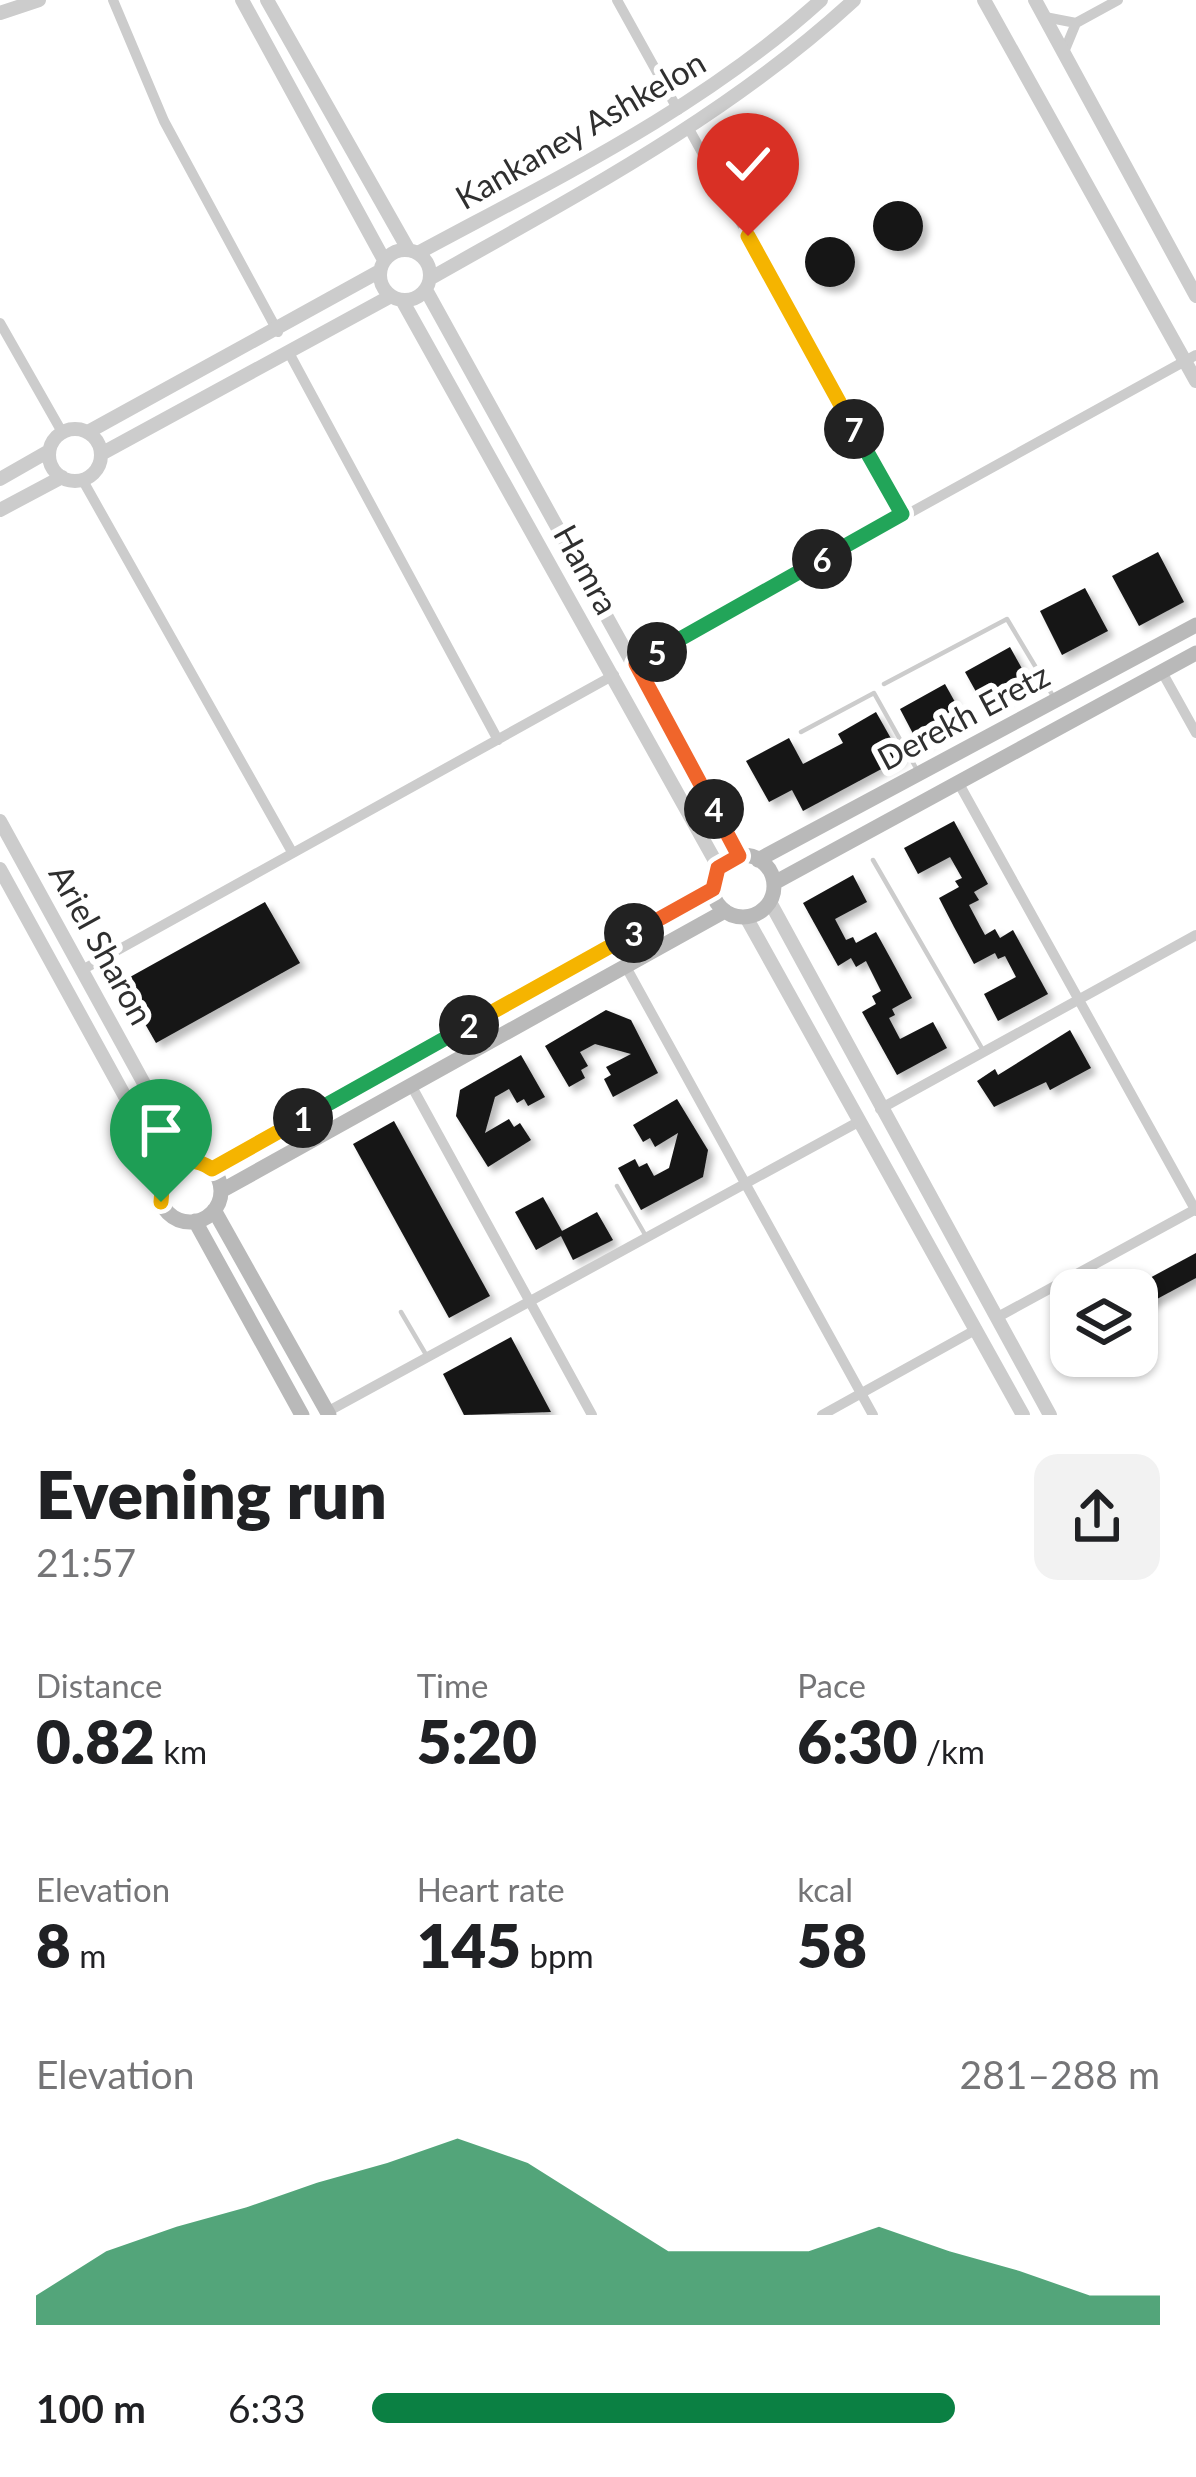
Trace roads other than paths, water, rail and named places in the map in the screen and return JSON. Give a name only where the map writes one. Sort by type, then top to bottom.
[{"type":"main road","name":"Derekh Eretz","points":[[758,860],[1196,625]]},
{"type":"main road","name":"Derekh Eretz","points":[[774,883],[1196,653]]},
{"type":"main road","points":[[713,889],[212,1169],[186,1160],[166,1171],[159,1191],[164,1208],[179,1220],[195,1221],[214,1210],[221,1191],[725,911],[746,917],[770,902],[774,883],[758,860],[739,856],[718,868],[713,889],[725,911]]},
{"type":"main road","points":[[212,1169],[221,1191]]},
{"type":"main road","points":[[214,1210],[328,1413]]},
{"type":"main road","points":[[195,1221],[302,1415]]},
{"type":"street","points":[[0,13],[40,0]]},
{"type":"street","points":[[113,0],[164,121],[278,332]]},
{"type":"street","points":[[62,432],[88,432],[278,332],[382,266],[242,0]]},
{"type":"street","points":[[267,0],[413,251]]},
{"type":"street","points":[[617,0],[678,110]]},
{"type":"street","name":"Kankaney Ashkelon","points":[[382,266],[678,110],[773,43],[821,0]]},
{"type":"street","name":"Kankaney Ashkelon","points":[[396,298],[428,284],[689,129],[787,62],[854,0]]},
{"type":"street","points":[[984,0],[1190,358],[1196,381]]},
{"type":"street","points":[[1036,0],[1196,296]]},
{"type":"street","points":[[1064,52],[1076,23],[1118,0]]},
{"type":"street","points":[[1045,16],[1076,23]]},
{"type":"street","points":[[689,129],[902,514]]},
{"type":"street","name":"Hamra","points":[[413,251],[739,856]]},
{"type":"street","name":"Hamra","points":[[382,266],[396,298],[615,674],[718,868]]},
{"type":"street","points":[[0,510],[62,477],[82,479],[96,470],[101,454],[396,298]]},
{"type":"street","points":[[0,323],[62,432]]},
{"type":"street","points":[[289,351],[498,740]]},
{"type":"street","points":[[636,664],[1190,358]]},
{"type":"street","points":[[0,479],[50,451],[62,432]]},
{"type":"street","points":[[88,432],[101,454]]},
{"type":"street","points":[[50,451],[52,466],[62,477]]},
{"type":"street","points":[[82,479],[292,852]]},
{"type":"street","points":[[1162,672],[1196,734]]},
{"type":"street","points":[[82,970],[615,674]]},
{"type":"street","points":[[958,782],[1196,1210],[996,1318]]},
{"type":"street","name":"Ariel Sharon","points":[[0,821],[186,1160]]},
{"type":"street","name":"Ariel Sharon","points":[[0,869],[166,1171]]},
{"type":"street","points":[[770,902],[1050,1415]]},
{"type":"street","points":[[746,917],[1023,1415]]},
{"type":"street","points":[[880,1109],[1196,935]]},
{"type":"street","points":[[626,967],[873,1415]]},
{"type":"street","points":[[411,1085],[592,1415]]},
{"type":"street","points":[[328,1413],[860,1121]]},
{"type":"street","points":[[822,1415],[977,1329]]},
{"type":"lane","points":[[884,685],[1007,620],[1056,700]]},
{"type":"lane","points":[[801,732],[874,693],[920,773]]},
{"type":"lane","points":[[873,860],[984,1052]]},
{"type":"lane","points":[[617,1186],[646,1238]]},
{"type":"lane","points":[[401,1312],[428,1358]]}]
